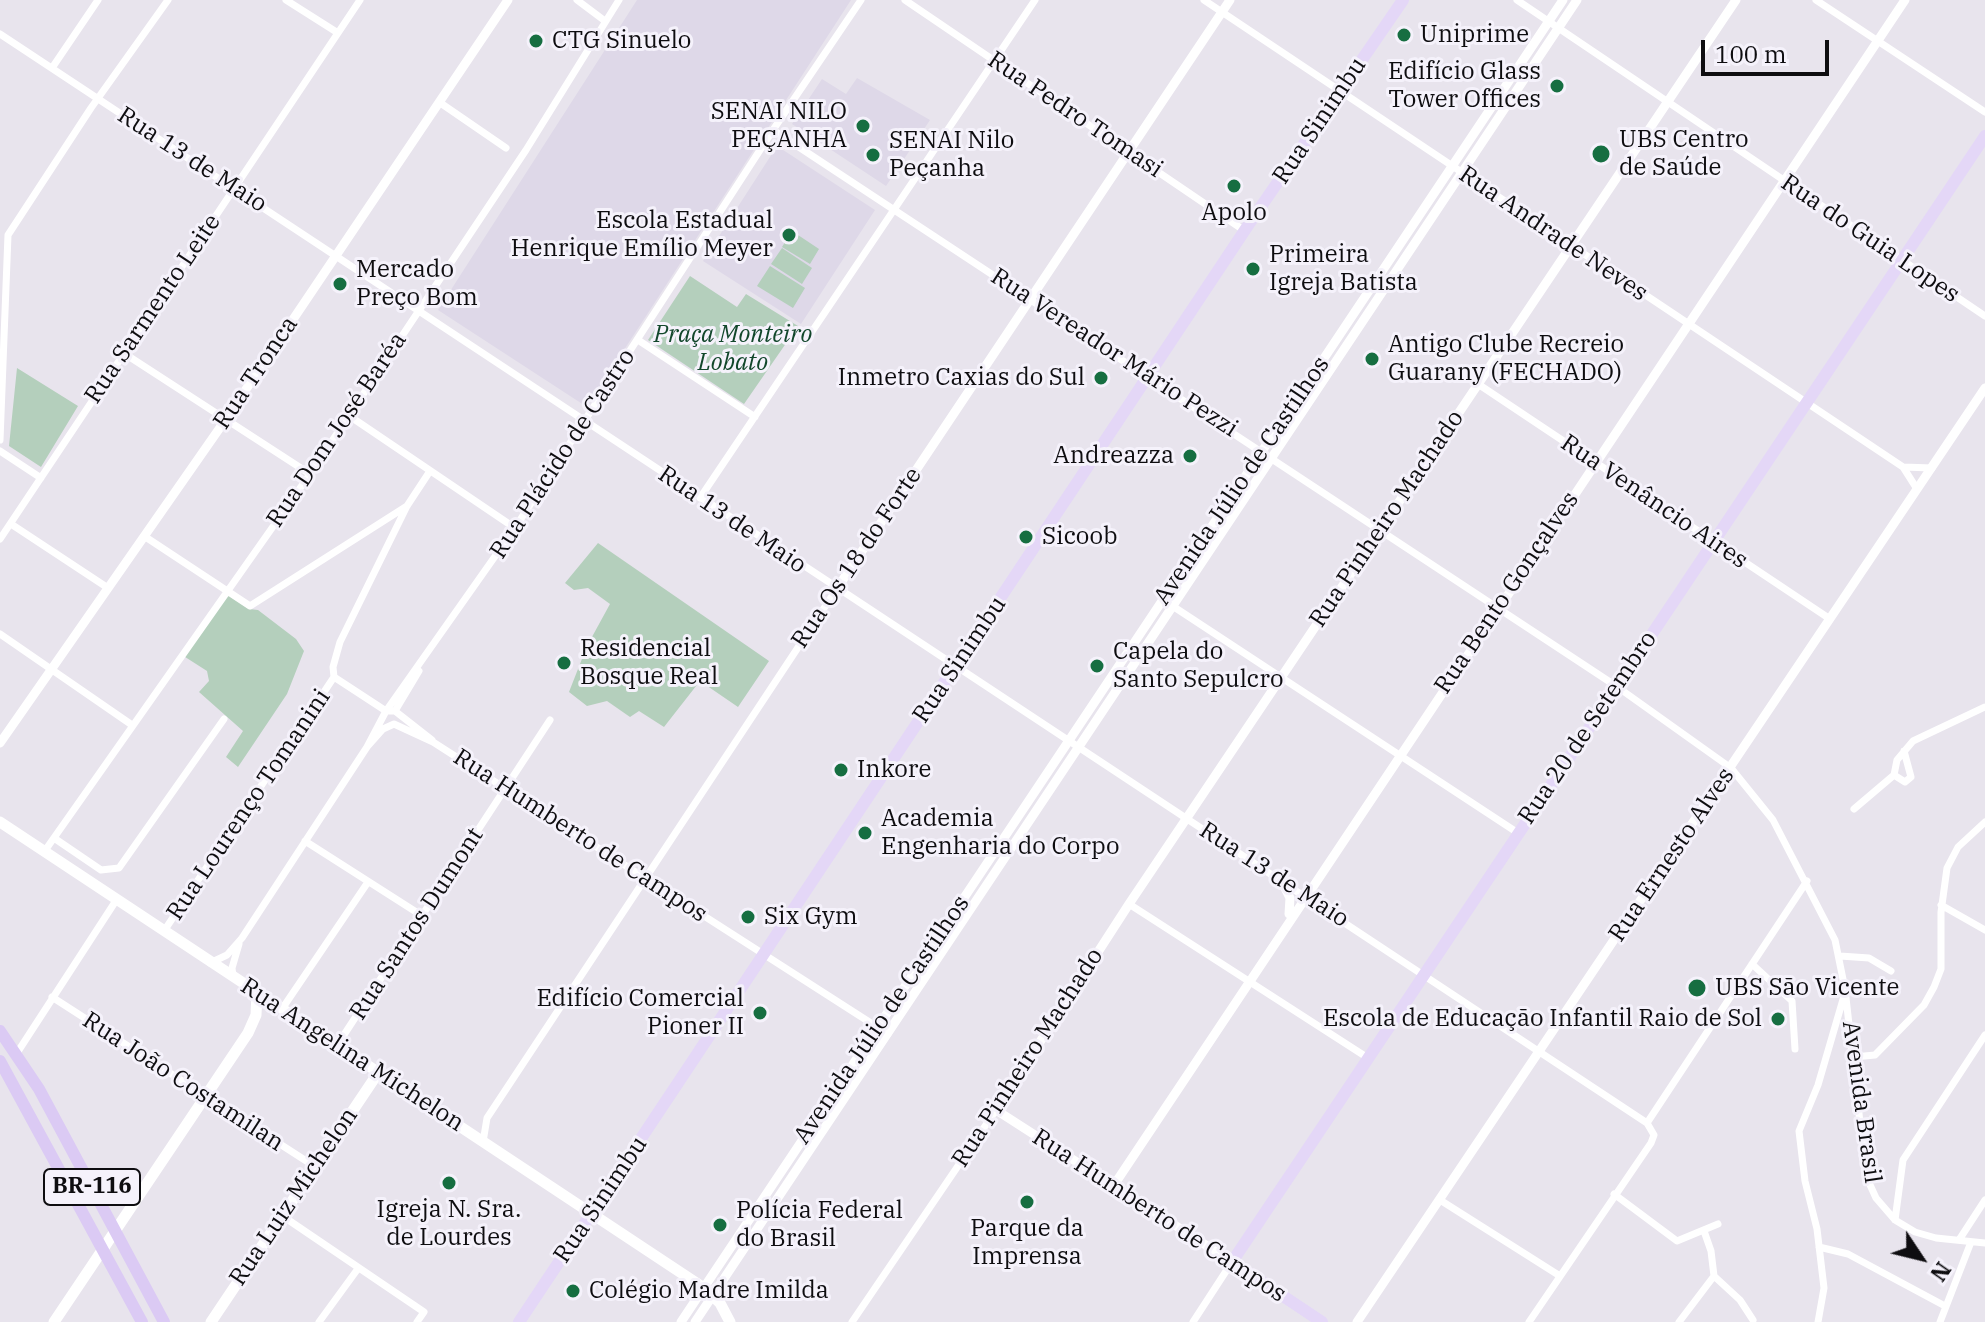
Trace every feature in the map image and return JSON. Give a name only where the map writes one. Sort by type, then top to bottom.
[{"type":"highway","name":"BR-116","points":[[0,1031],[17,1053],[164,1322]]},
{"type":"highway","name":"BR-116","points":[[2,1070],[142,1322]]},
{"type":"main road","name":"Rua Sinimbu","points":[[519,1322],[1245,231],[1403,0]]},
{"type":"main road","name":"Rua 20 de Setembro","points":[[1232,1262],[1368,1058],[1419,970],[1432,961],[1985,136]]},
{"type":"main road","name":"Rua Angelina Michelon","points":[[0,822],[709,1292]]},
{"type":"main road","points":[[54,1322],[248,1033],[256,1015],[257,993]]},
{"type":"main road","name":"Rua Luiz Michelon","points":[[211,1322],[378,1073]]},
{"type":"main road","name":"Rua Humberto de Campos","points":[[1232,1262],[1322,1322]]},
{"type":"main road","points":[[709,1292],[730,1322]]},
{"type":"street","points":[[52,68],[98,0]]},
{"type":"street","points":[[0,440],[8,235],[98,98],[168,0]]},
{"type":"street","points":[[286,0],[338,33]]},
{"type":"street","name":"Rua Sarmento Leite","points":[[0,539],[122,352],[360,0]]},
{"type":"street","name":"Rua Tronca","points":[[0,743],[226,419],[508,0]]},
{"type":"street","points":[[577,0],[605,21]]},
{"type":"street","name":"Rua Dom José Baréa","points":[[44,852],[310,474],[619,0]]},
{"type":"street","name":"Rua Plácido de Castro","points":[[210,963],[227,955],[242,938],[367,747],[386,711],[515,528],[861,0]]},
{"type":"street","name":"Rua Pedro Tomasi","points":[[905,0],[1245,231]]},
{"type":"street","points":[[700,498],[1035,0]]},
{"type":"street","name":"Rua Andrade Neves","points":[[1204,0],[1903,467],[1917,489]]},
{"type":"street","name":"Rua Os 18 do Forte","points":[[483,1142],[487,1118],[1230,0]]},
{"type":"street","name":"Rua do Guia Lopes","points":[[1517,0],[1985,316]]},
{"type":"street","name":"Avenida Júlio de Castilhos","points":[[681,1322],[709,1292],[888,1034],[1077,747],[1273,459],[1434,213],[1479,124],[1563,0]]},
{"type":"street","name":"Avenida Júlio de Castilhos","points":[[695,1322],[709,1292],[877,1027],[1067,740],[1425,207],[1489,131],[1577,0]]},
{"type":"street","name":"Rua Pinheiro Machado","points":[[853,1321],[1736,0]]},
{"type":"street","points":[[1816,0],[1985,112]]},
{"type":"street","name":"Rua Bento Gonçalves","points":[[1112,1188],[1247,980],[1905,0]]},
{"type":"street","name":"Rua 13 de Maio","points":[[0,34],[836,590],[1305,895],[1647,1123]]},
{"type":"street","points":[[1522,61],[1531,67]]},
{"type":"street","points":[[1500,93],[1509,100]]},
{"type":"street","points":[[439,102],[506,148]]},
{"type":"street","points":[[1479,124],[1489,131]]},
{"type":"street","name":"Rua Vereador Mário Pezzi","points":[[773,130],[1616,686],[1731,768]]},
{"type":"street","points":[[1425,207],[1434,213]]},
{"type":"street","points":[[1401,243],[1410,249]]},
{"type":"street","points":[[1379,275],[1389,282]]},
{"type":"street","points":[[1359,306],[1369,312]]},
{"type":"street","points":[[638,340],[755,417]]},
{"type":"street","points":[[1336,341],[1346,347]]},
{"type":"street","points":[[122,352],[310,474]]},
{"type":"street","points":[[1314,375],[1324,381]]},
{"type":"street","name":"Rua Venâncio Aires","points":[[1478,384],[1830,619]]},
{"type":"street","name":"Rua Ernesto Alves","points":[[1357,1322],[1985,388]]},
{"type":"street","points":[[1291,409],[1301,416]]},
{"type":"street","points":[[348,415],[515,528]]},
{"type":"street","points":[[0,451],[41,478]]},
{"type":"street","points":[[1903,467],[1932,468]]},
{"type":"street","points":[[395,711],[386,711],[334,677],[333,667],[340,642],[407,506],[430,471]]},
{"type":"street","points":[[1234,494],[1244,501]]},
{"type":"street","points":[[144,536],[245,605],[258,604],[407,506]]},
{"type":"street","points":[[11,524],[108,588]]},
{"type":"street","points":[[1212,527],[1222,534]]},
{"type":"street","points":[[1190,559],[1201,565]]},
{"type":"street","points":[[1163,600],[1518,833]]},
{"type":"street","points":[[0,634],[132,725]]},
{"type":"street","points":[[1136,639],[1146,646]]},
{"type":"street","name":"Rua Plácido de Castro","points":[[395,711],[414,684],[421,665]]},
{"type":"street","points":[[1116,668],[1126,675]]},
{"type":"street","name":"Rua Lourenço Tomanini","points":[[164,932],[334,677]]},
{"type":"street","points":[[1093,702],[1103,709]]},
{"type":"street","points":[[1854,809],[1894,775],[1894,767],[1904,751],[1932,731],[1985,707]]},
{"type":"street","name":"Rua Humberto de Campos","points":[[395,711],[433,742],[888,1034]]},
{"type":"street","points":[[54,838],[101,870],[119,868],[224,719]]},
{"type":"street","name":"Rua Santos Dumont","points":[[336,1047],[424,917],[550,720]]},
{"type":"street","name":"Rua Humberto de Campos","points":[[367,747],[383,729],[394,724],[433,742]]},
{"type":"street","points":[[1894,775],[1905,782],[1911,777],[1904,751]]},
{"type":"street","name":"Avenida Brasil","points":[[1731,768],[1773,820],[1807,881],[1840,956],[1866,1176],[1876,1198],[1895,1220],[1924,1236],[1985,1243]]},
{"type":"street","points":[[1854,1057],[1875,1055],[1924,1005],[1941,969],[1941,905],[1951,857],[1985,822]]},
{"type":"street","points":[[305,841],[424,917]]},
{"type":"street","points":[[1281,880],[1290,898],[1287,922]]},
{"type":"street","points":[[1529,1322],[1651,1143],[1654,1135],[1647,1123],[1807,881]]},
{"type":"street","points":[[282,1009],[368,882]]},
{"type":"street","points":[[17,1053],[117,899]]},
{"type":"street","points":[[1129,904],[1368,1058]]},
{"type":"street","points":[[1941,905],[1985,930]]},
{"type":"street","name":"Rua Plácido de Castro","points":[[233,977],[234,957],[242,938]]},
{"type":"street","points":[[1840,956],[1869,958],[1891,971]]},
{"type":"street","points":[[1752,964],[1792,1001],[1795,1049]]},
{"type":"street","points":[[1818,1322],[1824,1288],[1799,1131],[1818,1085],[1845,989]]},
{"type":"street","name":"Rua João Costamilan","points":[[52,997],[314,1166]]},
{"type":"street","points":[[1895,1220],[1903,1160],[1985,1035]]},
{"type":"street","name":"Rua Humberto de Campos","points":[[996,1110],[1112,1188],[1232,1262]]},
{"type":"street","name":"Rua Os 18 do Forte","points":[[465,1130],[487,1118]]},
{"type":"street","points":[[1614,1194],[1680,1242],[1718,1224]]},
{"type":"street","points":[[1440,1200],[1560,1276]]},
{"type":"street","points":[[1959,1240],[1985,1200]]},
{"type":"street","points":[[281,1215],[357,1270],[424,1312],[417,1322]]},
{"type":"street","points":[[1704,1231],[1714,1276],[1740,1300],[1753,1320]]},
{"type":"street","points":[[1940,1322],[1971,1242]]},
{"type":"street","points":[[1819,1247],[1838,1249],[1945,1306]]},
{"type":"street","name":"Rua 20 de Setembro","points":[[1193,1322],[1232,1262]]},
{"type":"street","points":[[319,1322],[357,1270]]},
{"type":"street","points":[[1679,1322],[1714,1276]]},
{"type":"shaded area","points":[[637,0],[851,0],[587,407],[438,310]]},
{"type":"shaded area","name":"SENAI Nilo Peçanha","points":[[857,78],[930,120],[886,186],[792,124],[822,79],[846,94]]},
{"type":"shaded area","name":"Escola Estadual Henrique Emílio Meyer","points":[[777,146],[875,210],[801,324],[703,261]]},
{"type":"green space","points":[[792,231],[819,249],[810,264],[782,247]]},
{"type":"green space","points":[[782,248],[812,268],[802,284],[771,264]]},
{"type":"green space","points":[[770,266],[805,288],[793,308],[757,286]]},
{"type":"green space","name":"Praça Monteiro Lobato","points":[[690,276],[737,307],[746,294],[798,326],[744,404],[648,340]]},
{"type":"green space","points":[[17,368],[78,406],[41,467],[9,446]]},
{"type":"green space","points":[[598,543],[769,661],[738,707],[700,681],[664,727],[639,711],[630,717],[607,701],[587,706],[569,692],[587,646],[610,604],[588,588],[574,590],[565,583]]},
{"type":"green space","points":[[225,593],[249,609],[258,610],[296,639],[304,651],[287,694],[238,767],[226,757],[243,731],[199,692],[209,681],[207,671],[182,655]]},
{"type":"place","name":"Uniprime","points":[[1404,35]]},
{"type":"place","name":"CTG Sinuelo","points":[[536,41]]},
{"type":"place","name":"Edifício Glass Tower Offices","points":[[1557,86]]},
{"type":"place","name":"SENAI NILO PEÇANHA","points":[[863,126]]},
{"type":"place","name":"UBS Centro de Saúde","points":[[1601,154]]},
{"type":"place","name":"SENAI Nilo Peçanha","points":[[873,155]]},
{"type":"place","name":"Apolo","points":[[1234,186]]},
{"type":"place","name":"Escola Estadual Henrique Emílio Meyer","points":[[789,235]]},
{"type":"place","name":"Primeira Igreja Batista","points":[[1253,269]]},
{"type":"place","name":"Mercado Preço Bom","points":[[340,284]]},
{"type":"place","name":"Antigo Clube Recreio Guarany (FECHADO)","points":[[1372,359]]},
{"type":"place","name":"Inmetro Caxias do Sul","points":[[1101,378]]},
{"type":"place","name":"Andreazza","points":[[1190,456]]},
{"type":"place","name":"Sicoob","points":[[1026,537]]},
{"type":"place","name":"Residencial Bosque Real","points":[[564,663]]},
{"type":"place","name":"Capela do Santo Sepulcro","points":[[1097,666]]},
{"type":"place","name":"Inkore","points":[[841,770]]},
{"type":"place","name":"Academia Engenharia do Corpo","points":[[865,833]]},
{"type":"place","name":"Six Gym","points":[[748,917]]},
{"type":"place","name":"UBS São Vicente","points":[[1697,988]]},
{"type":"place","name":"Edifício Comercial Pioner II","points":[[760,1013]]},
{"type":"place","name":"Escola de Educação Infantil Raio de Sol","points":[[1778,1019]]},
{"type":"place","name":"Igreja N. Sra. de Lourdes","points":[[449,1183]]},
{"type":"place","name":"Parque da Imprensa","points":[[1027,1202]]},
{"type":"place","name":"Polícia Federal do Brasil","points":[[720,1225]]},
{"type":"place","name":"Colégio Madre Imilda","points":[[573,1291]]}]
